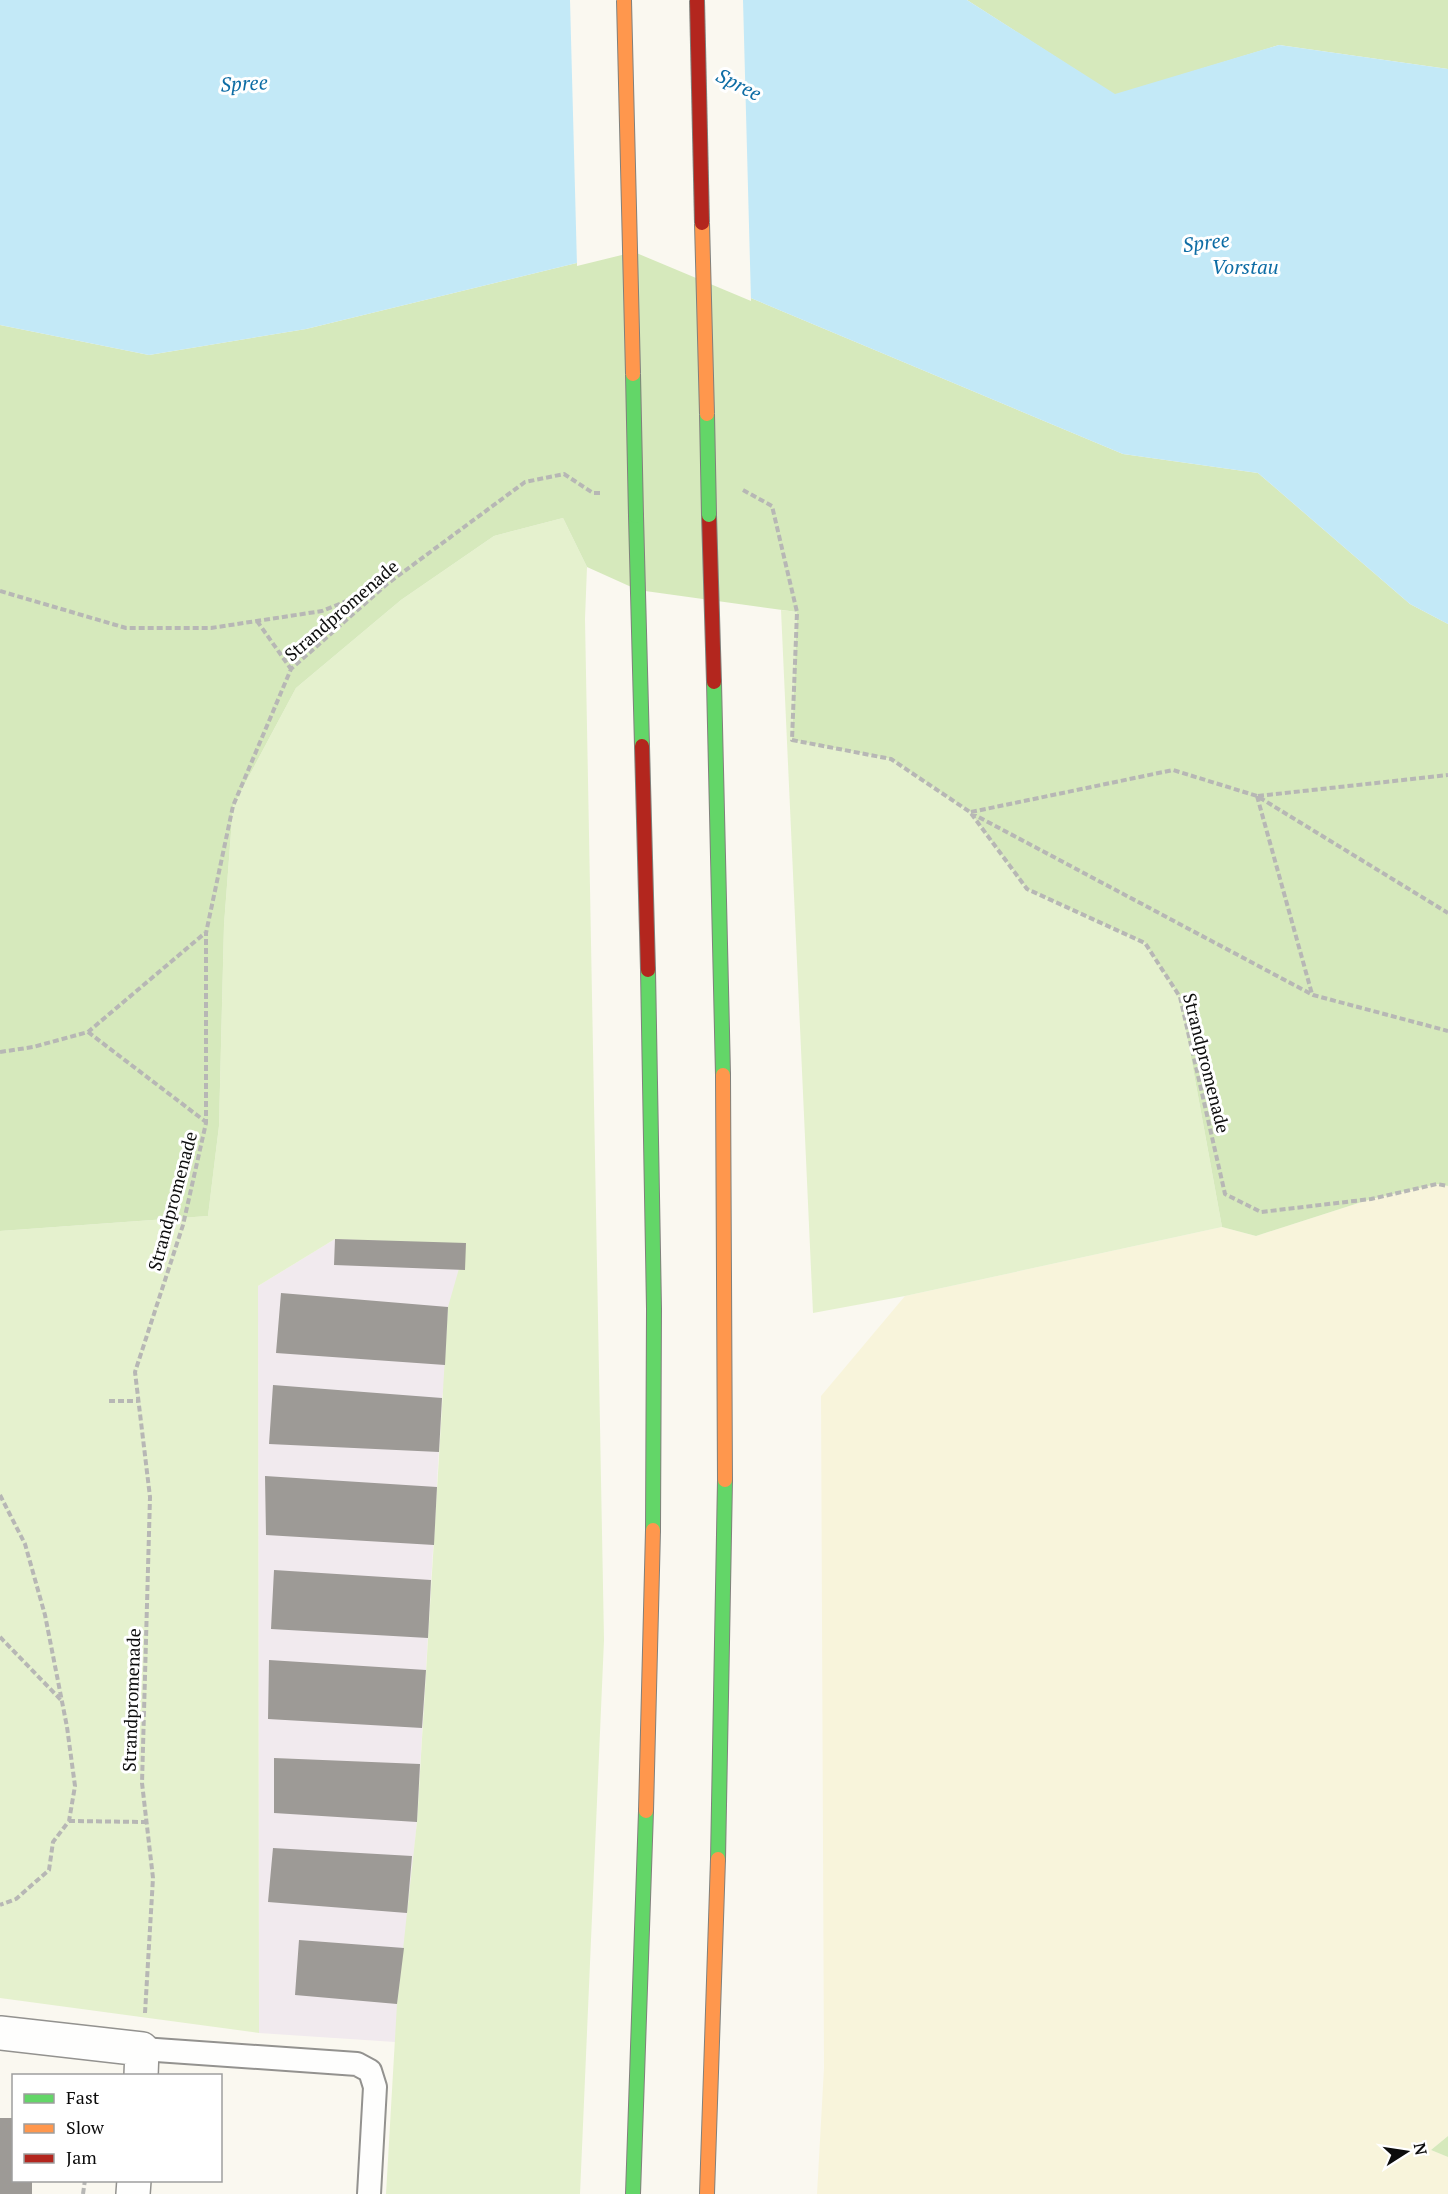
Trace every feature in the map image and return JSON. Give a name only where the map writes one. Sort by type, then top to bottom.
[{"type":"highway","points":[[624,0],[652,1098],[654,1311],[650,1728],[633,2194]]},
{"type":"highway","points":[[697,0],[724,1103],[726,1347],[724,1644],[707,2194]]},
{"type":"street","points":[[0,2032],[142,2062]]},
{"type":"lane","points":[[142,2062],[357,2064],[370,2071],[375,2087],[369,2194]]},
{"type":"path","name":"Strandpromenade","points":[[142,2062],[153,1878],[142,1783],[150,1497],[135,1372],[183,1225],[206,1123],[206,933],[233,806],[291,669],[387,584],[525,482]]},
{"type":"path","points":[[0,591],[126,628],[211,628],[322,611],[387,584]]},
{"type":"path","name":"Strandpromenade","points":[[797,612],[792,740],[891,759],[970,812],[1027,889],[1145,943],[1180,997],[1226,1194],[1261,1212],[1371,1198],[1437,1184],[1448,1186]]},
{"type":"path","points":[[257,621],[291,669]]},
{"type":"path","points":[[970,812],[1173,770],[1257,796],[1448,913]]},
{"type":"path","points":[[1257,796],[1448,775]]},
{"type":"path","points":[[1257,796],[1312,995]]},
{"type":"path","points":[[970,812],[1312,995],[1448,1031]]},
{"type":"path","points":[[0,1052],[33,1047],[88,1032],[206,933]]},
{"type":"path","points":[[88,1032],[206,1123]]},
{"type":"path","points":[[109,1401],[139,1401]]},
{"type":"path","points":[[0,1495],[25,1544],[45,1615],[63,1702],[75,1786],[69,1821],[52,1842],[49,1870],[16,1899],[0,1905]]},
{"type":"path","points":[[0,1637],[63,1702]]},
{"type":"path","points":[[69,1821],[146,1822]]},
{"type":"shaded area","points":[[1437,1184],[1448,1186],[1448,2136],[1431,2150],[1448,2157],[1448,2194],[817,2194],[824,2068],[821,1396],[905,1296],[1222,1227],[1256,1236],[1371,1199]]},
{"type":"shaded area","points":[[335,1239],[466,1243],[442,1398],[417,1822],[395,2042],[259,2033],[258,1286]]},
{"type":"green space","points":[[967,0],[1448,0],[1448,69],[1279,45],[1115,95]]},
{"type":"green space","points":[[634,249],[1123,454],[1258,473],[1410,604],[1448,624],[1448,1186],[1437,1184],[1371,1199],[1256,1236],[1222,1227],[1180,997],[1145,943],[1027,889],[970,812],[891,759],[792,740],[797,612],[638,590],[587,567],[563,518],[494,536],[401,600],[296,688],[233,806],[224,925],[219,1126],[208,1216],[0,1231],[0,325],[149,355],[306,329]]},
{"type":"green space","points":[[563,518],[587,567],[585,619],[604,1640],[580,2194],[386,2194],[397,2004],[417,1822],[448,1307],[466,1244],[335,1239],[258,1286],[259,2033],[0,1998],[0,1231],[208,1216],[219,1126],[224,925],[233,806],[296,688],[401,600],[494,536]]},
{"type":"green space","points":[[781,610],[797,612],[792,740],[891,759],[970,812],[1027,889],[1145,943],[1180,997],[1222,1227],[905,1296],[813,1313]]},
{"type":"green space","points":[[1448,2136],[1448,2157],[1431,2150]]},
{"type":"water","name":"Vorstau","points":[[0,0],[967,0],[1115,94],[1279,45],[1448,69],[1448,624],[1410,604],[1258,473],[1123,454],[634,249],[306,329],[149,355],[0,325]]},
{"type":"pier","points":[[570,0],[743,0],[751,301],[634,252],[577,266]]},
{"type":"building","points":[[335,1239],[466,1243],[465,1270],[334,1265]]},
{"type":"building","points":[[281,1293],[448,1307],[445,1365],[276,1353]]},
{"type":"building","points":[[273,1385],[442,1398],[439,1452],[269,1444]]},
{"type":"building","points":[[265,1476],[437,1487],[434,1545],[266,1535]]},
{"type":"building","points":[[274,1570],[431,1580],[428,1638],[271,1629]]},
{"type":"building","points":[[269,1660],[426,1670],[422,1728],[268,1719]]},
{"type":"building","points":[[274,1758],[420,1764],[417,1822],[274,1813]]},
{"type":"building","points":[[273,1848],[412,1856],[407,1913],[268,1902]]},
{"type":"building","points":[[299,1940],[404,1948],[397,2004],[295,1995]]},
{"type":"building","points":[[0,2118],[12,2118],[12,2182],[32,2182],[32,2194],[0,2194]]},
{"type":"traffic: fast","points":[[633,374],[636,516]]},
{"type":"traffic: fast","points":[[707,414],[709,515]]},
{"type":"traffic: fast","points":[[636,516],[642,746]]},
{"type":"traffic: fast","points":[[714,682],[723,1075]]},
{"type":"traffic: fast","points":[[648,970],[654,1309],[653,1530]]},
{"type":"traffic: fast","points":[[718,1859],[725,1480]]},
{"type":"traffic: fast","points":[[633,2194],[646,1811]]},
{"type":"traffic: slow","points":[[624,0],[633,374]]},
{"type":"traffic: slow","points":[[702,223],[707,414]]},
{"type":"traffic: slow","points":[[723,1075],[725,1480]]},
{"type":"traffic: slow","points":[[646,1811],[653,1530]]},
{"type":"traffic: slow","points":[[707,2194],[718,1859]]},
{"type":"traffic: jam","points":[[697,0],[702,223]]},
{"type":"traffic: jam","points":[[709,515],[714,682]]},
{"type":"traffic: jam","points":[[642,746],[648,970]]},
{"type":"water label","name":"Spree","points":[[244,83]]},
{"type":"water label","name":"Spree","points":[[739,84]]},
{"type":"water label","name":"Spree","points":[[1206,242]]}]
